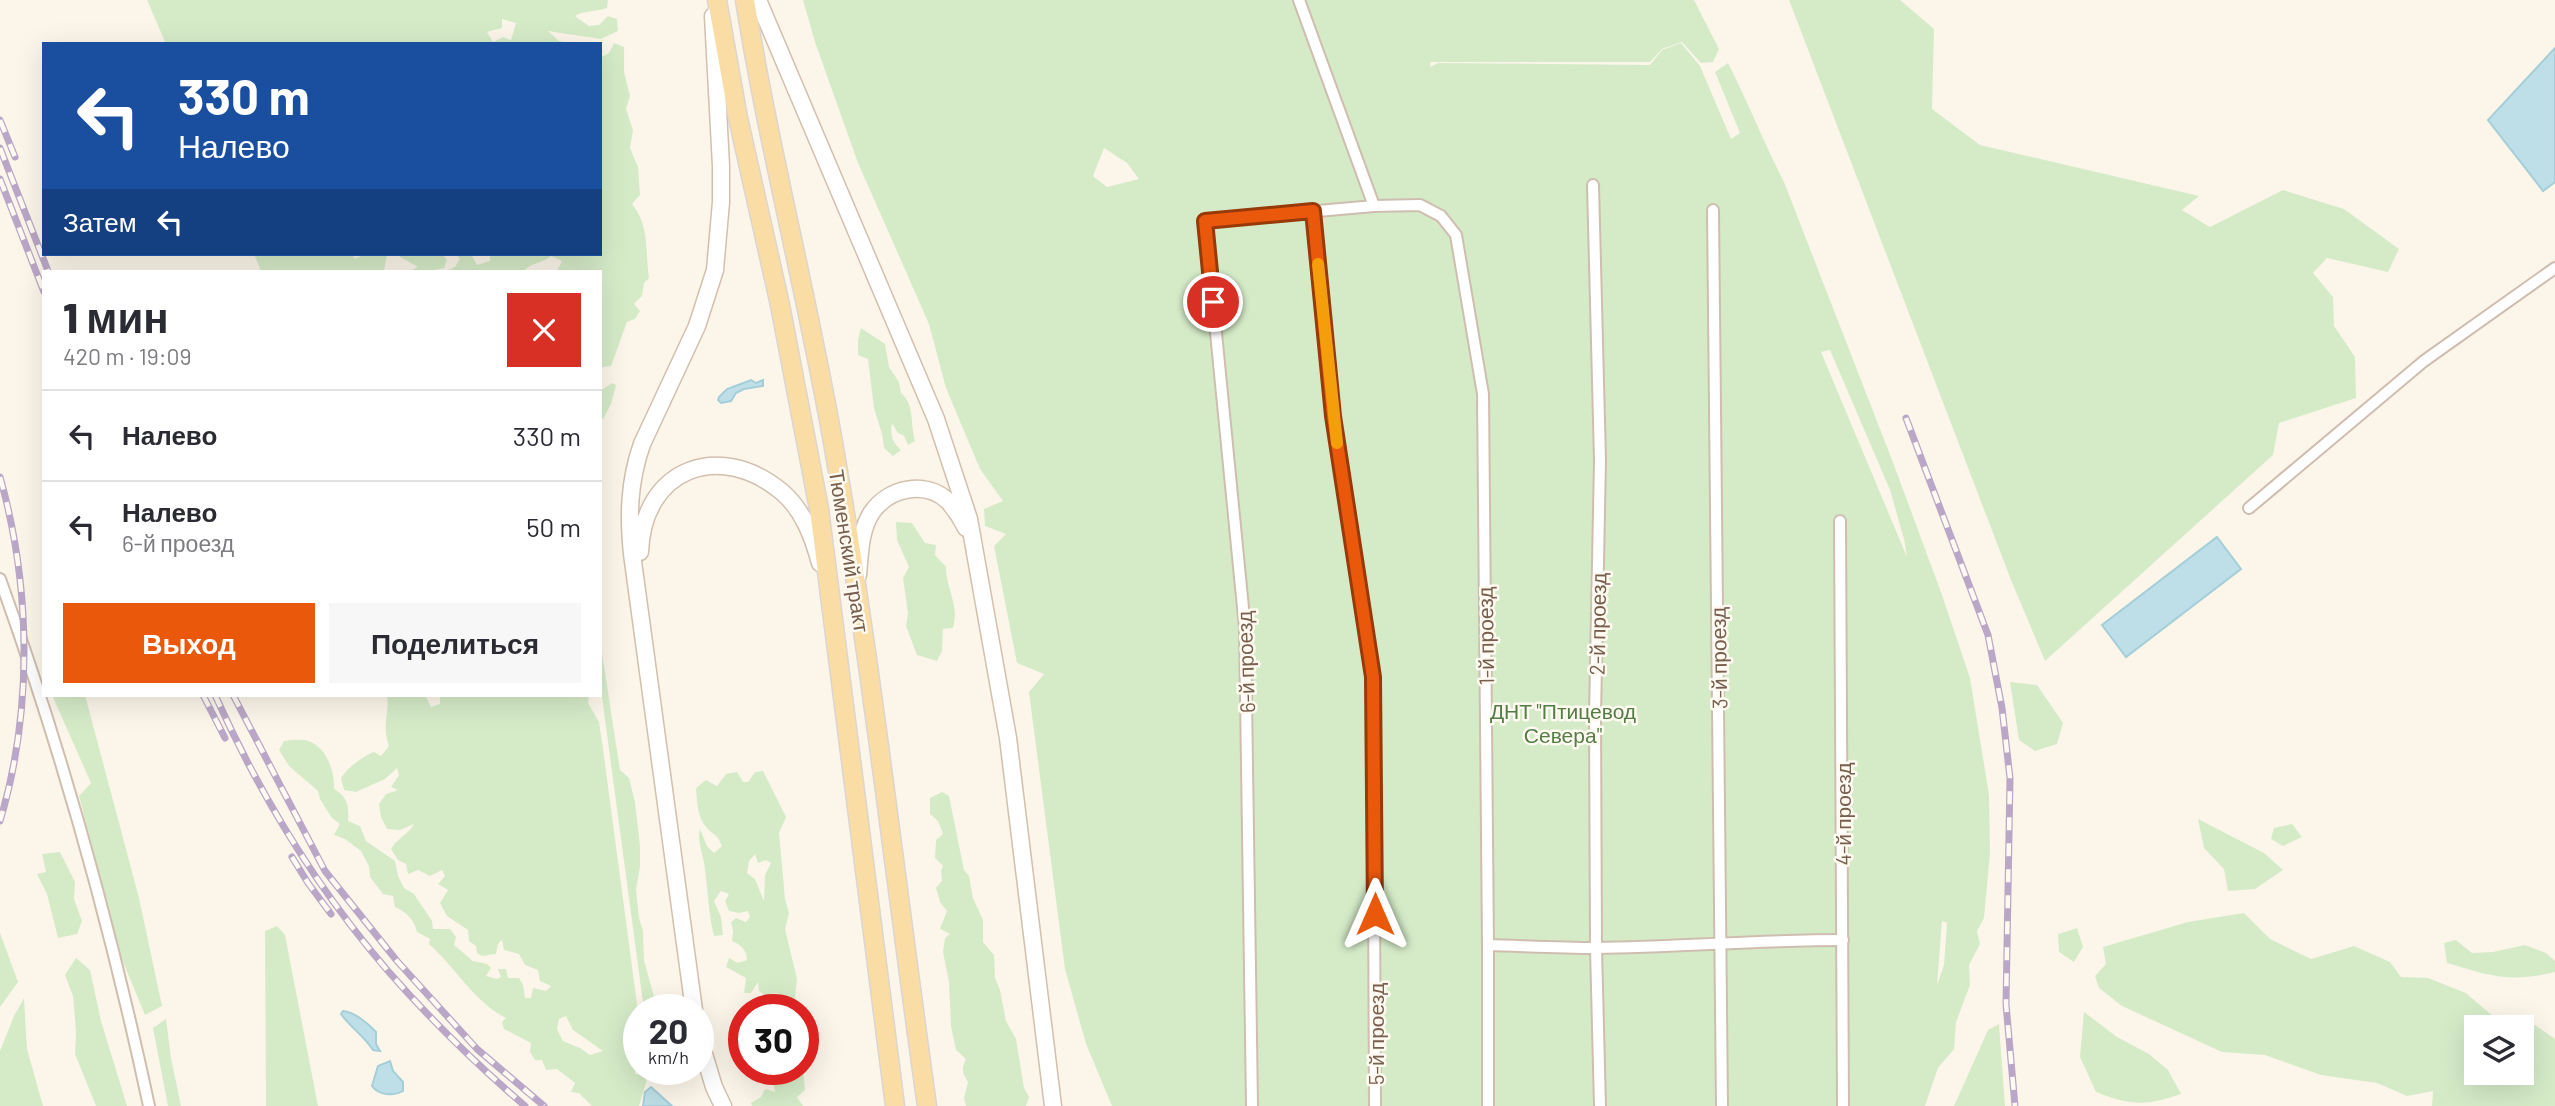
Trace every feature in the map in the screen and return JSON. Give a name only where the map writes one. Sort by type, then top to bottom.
[{"type":"main road","name":"Тюменский тракт","points":[[714,0],[819,509],[895,1106]]},
{"type":"main road","points":[[692,994],[629,524],[629,500],[635,463],[642,444],[704,306],[715,270],[719,240],[720,127],[714,0]]},
{"type":"main road","name":"Тюменский тракт","points":[[745,0],[759,81],[834,445],[857,591],[927,1106]]},
{"type":"main road","points":[[758,0],[936,419],[969,519],[1008,738],[1053,1106]]},
{"type":"main road","points":[[639,600],[641,536],[644,519],[656,495],[681,474],[708,466],[749,473],[782,492],[794,505],[810,533],[830,595]]},
{"type":"main road","points":[[857,591],[865,527],[872,512],[881,502],[903,490],[919,488],[947,500],[966,528],[978,563]]},
{"type":"main road","points":[[713,1085],[723,1106]]},
{"type":"street","points":[[1298,0],[1374,206],[1313,211]]},
{"type":"street","name":"2-й проезд","points":[[1593,185],[1600,460],[1595,716],[1600,1106]]},
{"type":"street","name":"1-й проезд","points":[[1374,206],[1420,205],[1441,216],[1455,235],[1483,394],[1488,1106]]},
{"type":"street","name":"3-й проезд","points":[[1713,210],[1722,1106]]},
{"type":"street","name":"6-й проезд","points":[[1252,1106],[1245,628],[1205,221],[1313,211]]},
{"type":"street","name":"5-й проезд","points":[[1313,211],[1333,416],[1373,677],[1375,1106]]},
{"type":"street","points":[[2249,508],[2424,361],[2555,268]]},
{"type":"street","name":"4-й проезд","points":[[1840,521],[1843,1106]]},
{"type":"street","points":[[0,579],[42,700],[77,819],[114,957],[149,1106]]},
{"type":"street","points":[[1488,945],[1596,948],[1765,940],[1843,940]]},
{"type":"green space","points":[[147,0],[608,0],[607,8],[575,16],[589,26],[599,25],[608,16],[617,19],[618,31],[601,39],[548,31],[559,41],[564,42],[493,42],[165,42]],"holes":[[[502,19],[516,23],[511,40],[503,37],[493,42],[487,32],[502,28]]]},
{"type":"green space","name":"ДНТ \"Птицевод Севера\"","points":[[803,0],[1694,0],[1719,49],[1713,62],[1701,63],[1682,42],[1662,49],[1650,62],[1431,62],[1430,67],[1438,63],[1650,65],[1662,50],[1681,43],[1700,66],[1731,139],[1740,133],[1715,72],[1728,63],[1784,182],[1894,465],[1970,678],[1989,795],[1990,853],[1984,918],[1977,931],[1980,944],[1969,965],[1970,985],[1956,1022],[1954,1049],[1938,1068],[1925,1106],[1112,1106],[1086,1044],[1065,969],[1029,692],[1044,674],[1017,663],[994,546],[1006,534],[985,526],[984,509],[1003,501],[980,469],[946,388],[929,324],[858,163]],"holes":[[[1104,148],[1127,163],[1139,179],[1107,187],[1093,176]],[[1830,350],[1890,490],[1907,557],[1821,352]],[[1942,921],[1947,923],[1944,965],[1937,985]]]},
{"type":"green space","points":[[1789,0],[1900,0],[1934,29],[1932,109],[1980,145],[2199,196],[2182,210],[2210,227],[2283,190],[2344,209],[2399,249],[2388,272],[2327,258],[2313,273],[2333,297],[2334,326],[2355,357],[2356,398],[2279,423],[2273,455],[2045,661],[2011,580]]},
{"type":"green space","points":[[614,43],[624,47],[624,72],[630,96],[626,109],[633,130],[630,148],[638,167],[640,195],[632,204],[642,221],[649,278],[644,283],[642,296],[634,304],[640,311],[635,319],[627,322],[611,366],[602,368],[602,270],[558,270],[562,261],[551,256],[602,256],[602,57],[609,53]]},
{"type":"green space","points":[[255,256],[353,256],[355,259],[361,256],[387,256],[384,270],[261,270]]},
{"type":"green space","points":[[399,256],[444,256],[447,260],[444,268],[412,270],[418,267]]},
{"type":"green space","points":[[458,256],[472,256],[477,265],[490,261],[490,256],[551,256],[525,270],[449,270],[455,267],[460,259]]},
{"type":"green space","points":[[861,328],[885,344],[889,367],[899,382],[901,393],[910,409],[915,441],[908,445],[892,423],[892,438],[901,450],[893,456],[884,448],[874,408],[868,359],[858,355]]},
{"type":"green space","points":[[612,383],[616,385],[611,404],[603,419],[602,419],[602,390]]},
{"type":"green space","points":[[896,522],[912,523],[925,543],[936,545],[935,555],[946,567],[955,620],[953,628],[943,629],[942,651],[937,661],[917,655],[906,626],[908,613],[903,578],[909,567],[897,540]]},
{"type":"green space","points":[[602,653],[620,770],[629,778],[635,802],[640,846],[636,889],[643,931],[644,960],[653,994],[642,994],[602,697]]},
{"type":"green space","points":[[2010,682],[2037,685],[2063,723],[2057,744],[2035,751],[2019,740]]},
{"type":"green space","points":[[53,697],[86,697],[139,898],[162,1006],[145,1015],[121,957],[79,796],[91,783]]},
{"type":"green space","points":[[387,697],[426,697],[431,707],[440,704],[440,697],[589,697],[588,703],[599,722],[636,994],[623,994],[623,1085],[645,1085],[639,1106],[592,1106],[579,1093],[571,1092],[575,1083],[557,1069],[546,1070],[542,1060],[535,1060],[530,1052],[531,1043],[504,1029],[502,1022],[506,1018],[484,1003],[429,944],[430,939],[417,932],[409,917],[395,907],[393,896],[383,894],[370,877],[369,866],[361,851],[345,839],[334,835],[340,824],[332,818],[318,791],[289,766],[279,750],[284,741],[308,741],[325,754],[333,775],[334,789],[347,802],[348,821],[360,826],[366,841],[395,861],[404,888],[414,894],[432,921],[433,929],[450,929],[456,937],[454,945],[473,961],[487,964],[491,968],[486,976],[497,979],[501,977],[498,969],[506,969],[508,978],[519,978],[525,998],[531,998],[533,988],[546,991],[551,986],[540,981],[538,970],[525,965],[519,954],[504,950],[502,940],[498,944],[496,954],[482,956],[477,953],[476,946],[469,941],[468,930],[447,916],[440,903],[448,890],[438,884],[445,876],[442,870],[430,876],[418,870],[408,874],[406,864],[398,860],[391,849],[414,824],[400,830],[387,829],[379,804],[386,794],[398,790],[391,787],[399,775],[397,768],[385,779],[356,792],[344,790],[341,778],[347,770],[374,752],[381,756],[389,746]],"holes":[[[566,1016],[573,1030],[603,1051],[590,1055],[563,1041],[557,1029],[559,1019]]]},
{"type":"green space","points":[[763,771],[786,817],[779,833],[785,899],[789,913],[785,929],[797,979],[795,994],[763,994],[759,991],[758,982],[751,993],[744,993],[746,978],[726,967],[729,958],[738,963],[747,960],[743,948],[732,941],[731,922],[736,918],[746,922],[750,917],[748,911],[729,911],[725,901],[729,894],[721,891],[714,901],[721,917],[723,935],[714,936],[699,841],[700,829],[707,846],[714,853],[722,846],[701,819],[696,788],[706,780],[717,786],[726,774],[737,772],[743,782],[748,782],[755,772]],"holes":[[[755,854],[758,863],[766,860],[771,863],[765,875],[764,901],[755,879],[747,873],[749,861]]]},
{"type":"green space","points":[[942,792],[949,796],[964,870],[969,876],[973,898],[983,920],[983,942],[994,955],[995,978],[1006,1021],[1016,1039],[1024,1088],[1029,1097],[1026,1106],[966,1106],[964,1098],[968,1082],[963,1068],[966,1059],[956,1050],[943,952],[945,938],[950,934],[940,929],[947,911],[940,902],[936,888],[942,881],[943,866],[935,858],[936,840],[943,834],[938,821],[930,814],[930,798]]},
{"type":"green space","points":[[2198,819],[2264,853],[2283,870],[2255,889],[2228,891],[2224,869],[2204,848]]},
{"type":"green space","points":[[2292,824],[2302,837],[2283,846],[2271,839],[2274,828]]},
{"type":"green space","points":[[60,852],[75,882],[74,899],[82,921],[77,934],[58,938],[47,894],[37,874],[46,872],[42,854]]},
{"type":"green space","points":[[2244,913],[2270,939],[2311,959],[2354,946],[2390,962],[2401,977],[2428,978],[2466,993],[2491,1015],[2464,1015],[2464,1085],[2534,1085],[2534,1025],[2555,1039],[2555,1106],[2432,1106],[2433,1091],[2407,1096],[2377,1083],[2321,1075],[2265,1055],[2222,1052],[2122,1006],[2099,988],[2095,976],[2106,964],[2103,947],[2188,922]]},
{"type":"green space","points":[[277,926],[285,935],[318,1106],[266,1106],[265,931]]},
{"type":"green space","points":[[2077,928],[2083,947],[2074,962],[2059,952],[2058,934]]},
{"type":"green space","points":[[0,933],[18,982],[0,1007]]},
{"type":"green space","points":[[2456,940],[2472,953],[2493,952],[2525,945],[2546,953],[2555,961],[2555,972],[2525,977],[2500,976],[2447,963],[2444,943]]},
{"type":"green space","points":[[76,958],[90,970],[101,1021],[127,1106],[96,1106],[75,1054],[73,996],[65,975]]},
{"type":"green space","points":[[24,998],[27,1049],[43,1106],[0,1106],[0,1051]]},
{"type":"green space","points":[[2084,1012],[2117,1037],[2149,1054],[2168,1070],[2181,1094],[2158,1101],[2138,1103],[2096,1092],[2080,1057]]},
{"type":"green space","points":[[166,1019],[181,1106],[168,1106],[153,1028]]},
{"type":"green space","points":[[1999,1024],[2005,1106],[1954,1106],[1988,1030]]},
{"type":"green space","points":[[774,1085],[805,1085],[805,1090],[797,1097],[803,1106],[752,1106],[751,1103],[761,1097],[765,1089],[775,1092]]},
{"type":"water","points":[[2555,48],[2555,182],[2543,191],[2488,120]]},
{"type":"water","points":[[751,380],[756,383],[763,380],[763,386],[744,389],[736,393],[731,401],[721,403],[718,400],[727,389]]},
{"type":"water","points":[[2217,537],[2241,569],[2126,657],[2102,625]]},
{"type":"water","points":[[343,1011],[361,1018],[376,1032],[376,1044],[380,1051],[373,1050],[341,1014]]},
{"type":"water","points":[[390,1061],[393,1071],[403,1082],[403,1091],[395,1094],[379,1092],[372,1086],[378,1066]]},
{"type":"water","points":[[651,1087],[672,1106],[643,1106],[645,1092]]},
{"type":"railway","points":[[0,120],[15,157]]},
{"type":"railway","points":[[0,148],[42,256]]},
{"type":"railway","points":[[0,179],[42,287]]},
{"type":"railway","points":[[42,256],[48,270]]},
{"type":"railway","points":[[1906,418],[1988,635],[2002,708],[2010,778],[2006,1004],[2015,1106]]},
{"type":"railway","points":[[0,477],[18,562],[24,649],[18,736],[0,821]]},
{"type":"railway","points":[[204,697],[225,738]]},
{"type":"railway","points":[[216,697],[270,804],[337,907],[420,1006],[525,1106]]},
{"type":"railway","points":[[234,697],[325,871],[397,961],[477,1049],[544,1106]]},
{"type":"railway","points":[[292,857],[331,914]]},
{"type":"slow traffic","points":[[1318,264],[1337,443]]},
{"type":"route","points":[[1213,302],[1205,221],[1313,211],[1333,416],[1373,677],[1375,914]]}]
